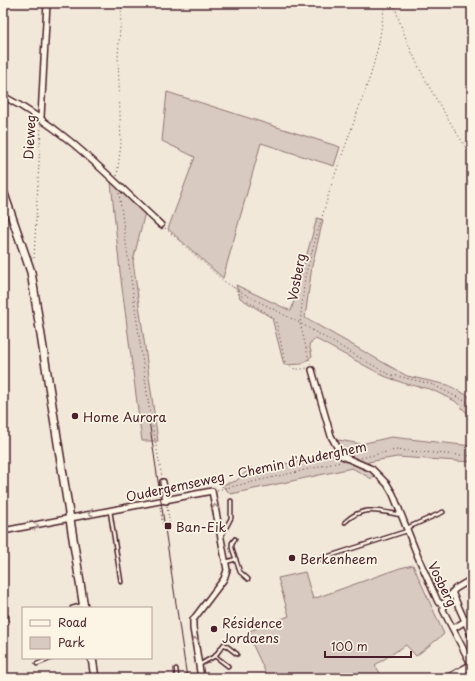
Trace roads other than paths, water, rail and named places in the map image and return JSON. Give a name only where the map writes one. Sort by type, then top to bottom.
[{"type":"street","name":"Dieweg","points":[[41,117],[47,3]]},
{"type":"street","points":[[3,96],[41,117],[76,145],[161,225]]},
{"type":"street","points":[[3,191],[31,272],[83,606]]},
{"type":"street","name":"Vosberg","points":[[312,369],[331,436],[342,456],[372,469],[393,494],[438,602],[443,605],[443,610],[454,628],[472,666]]},
{"type":"street","points":[[163,482],[166,501]]},
{"type":"street","name":"Oudergemseweg - Chemin d'Auderghem","points":[[3,531],[212,491],[221,537]]},
{"type":"street","points":[[201,678],[193,620],[224,579],[226,562],[221,537]]},
{"type":"street","points":[[443,605],[452,592],[472,579]]},
{"type":"street","points":[[452,592],[472,638]]},
{"type":"street","points":[[454,628],[472,617]]},
{"type":"street","points":[[92,659],[95,678]]},
{"type":"street","points":[[449,678],[472,666]]},
{"type":"lane","points":[[221,537],[231,518],[231,501]]},
{"type":"lane","points":[[110,510],[121,582]]},
{"type":"lane","points":[[345,522],[358,512],[367,510],[402,515]]},
{"type":"lane","points":[[317,560],[407,530],[443,512]]},
{"type":"lane","points":[[236,539],[232,544],[232,548],[240,572],[248,579]]},
{"type":"lane","points":[[226,562],[236,559]]},
{"type":"lane","points":[[3,623],[8,622],[7,617]]},
{"type":"lane","points":[[199,666],[215,656],[224,644],[237,654]]},
{"type":"lane","points":[[215,656],[228,666]]},
{"type":"lane","points":[[37,664],[50,659]]},
{"type":"lane","points":[[176,669],[177,678]]},
{"type":"tram line","points":[[149,420],[187,678]]},
{"type":"place","name":"Home Aurora","points":[[75,416]]},
{"type":"place","name":"Ban-Eik","points":[[168,526]]},
{"type":"place","name":"Berkenheem","points":[[292,558]]},
{"type":"place","name":"Résidence Jordaens","points":[[214,629]]}]
